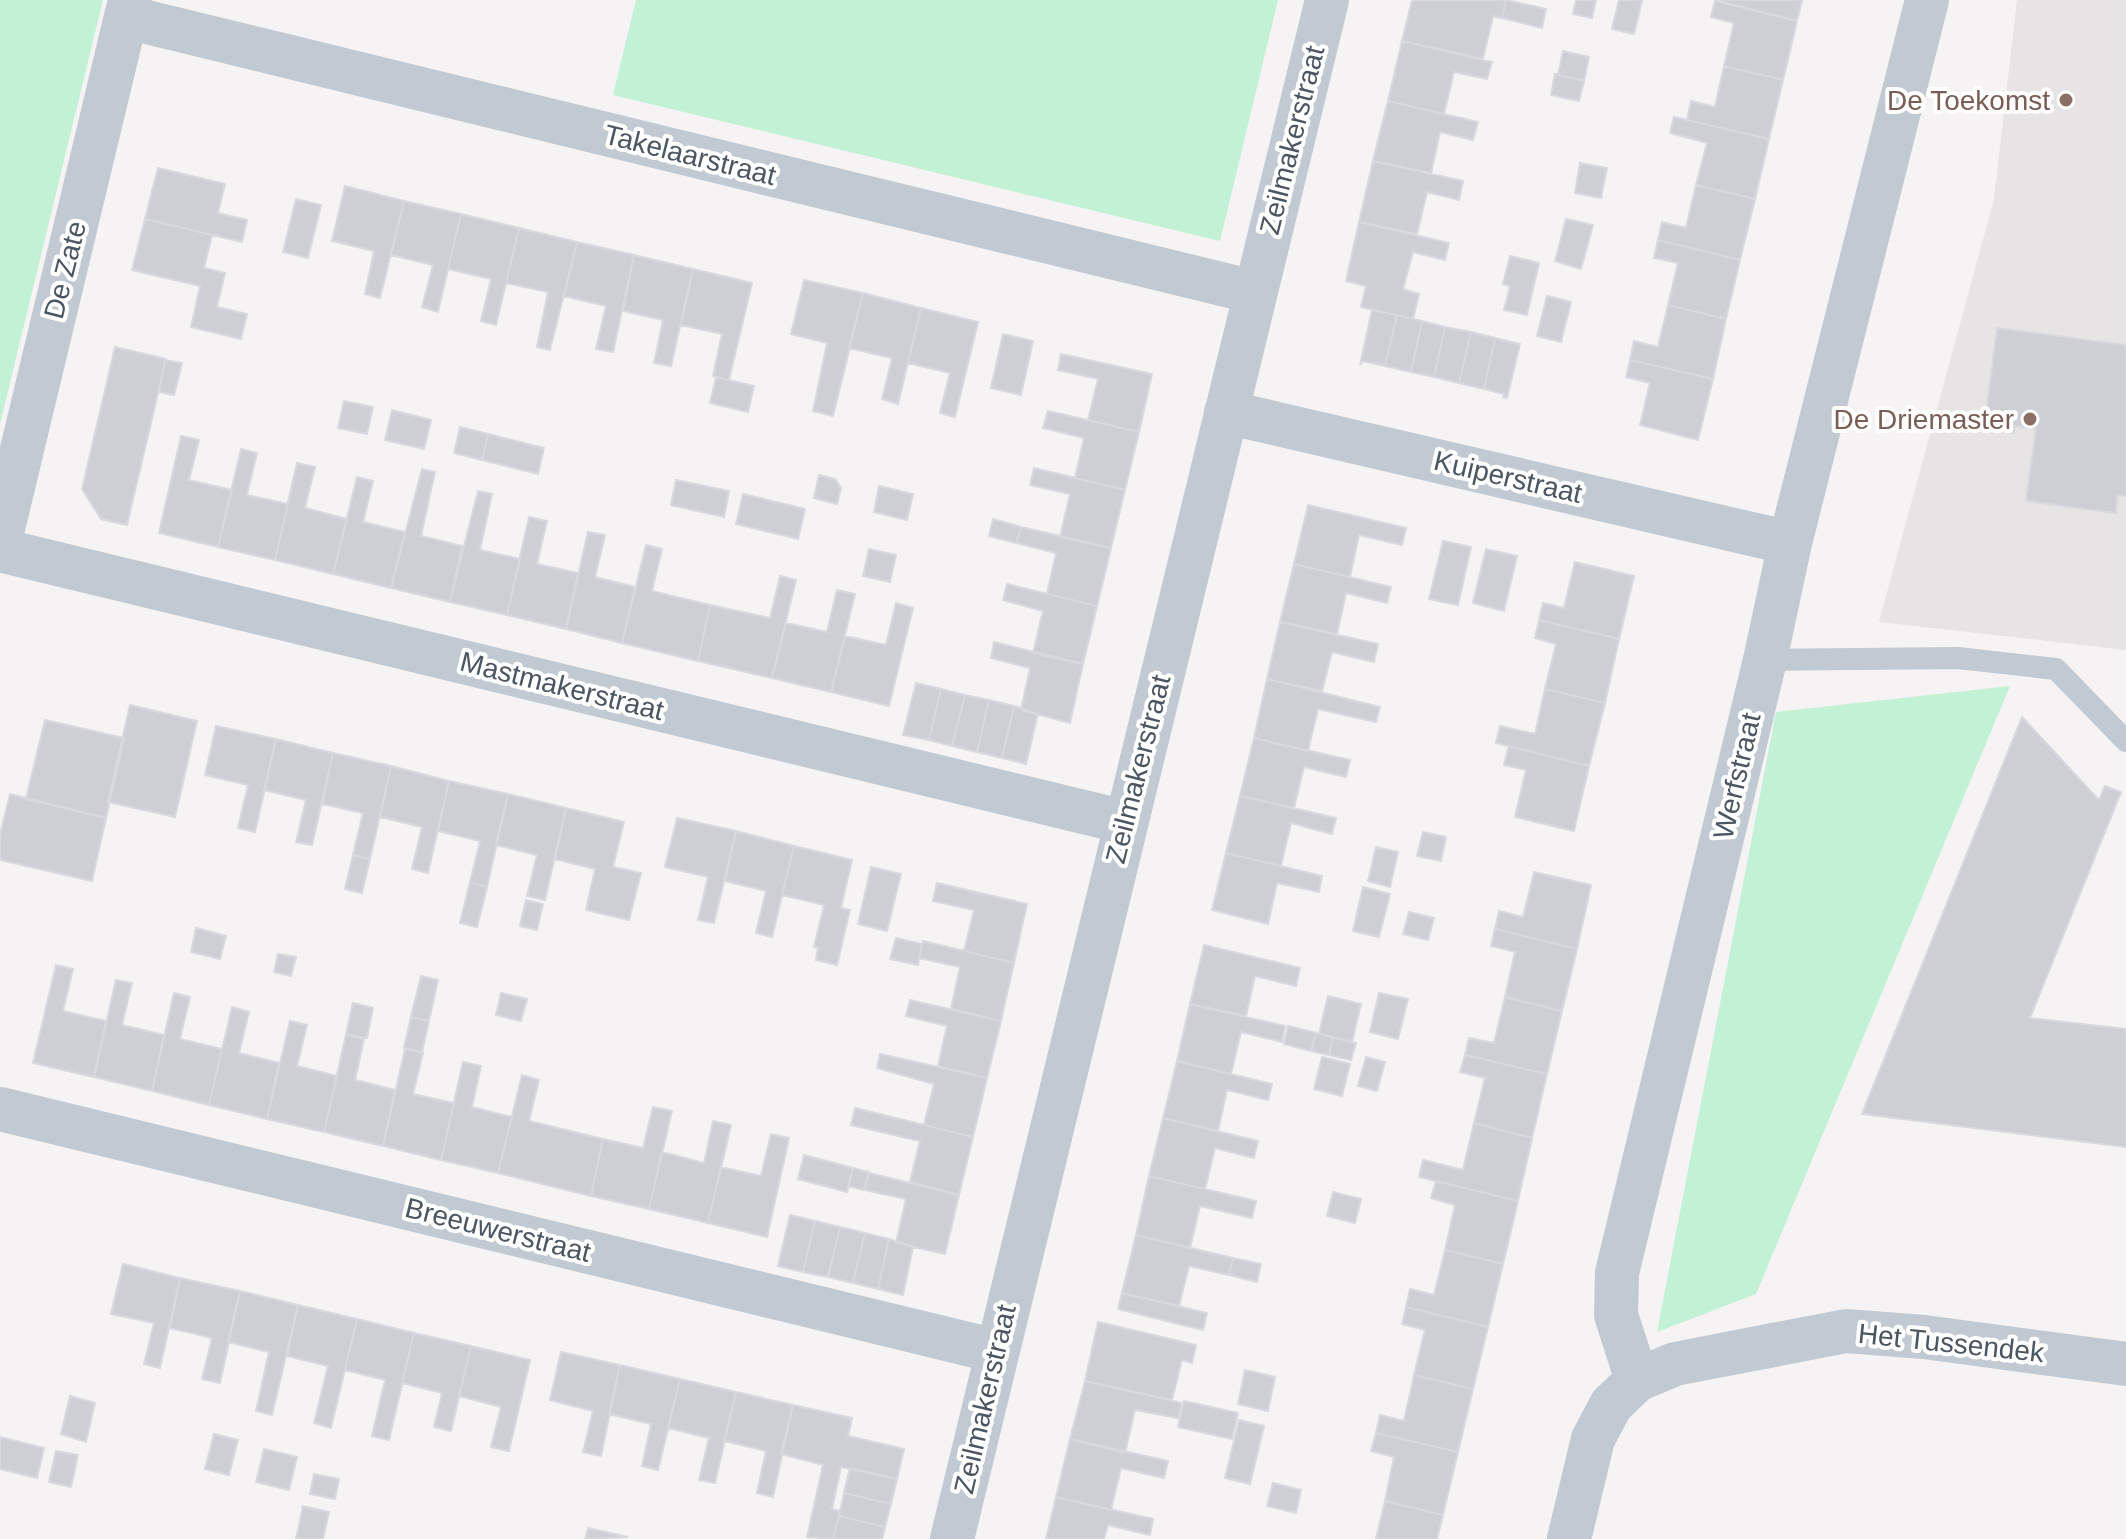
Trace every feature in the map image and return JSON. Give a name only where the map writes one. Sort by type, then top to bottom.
[{"type":"street","name":"Zeilmakerstraat","points":[[952,1539],[1327,0]]},
{"type":"street","name":"Werfstraat","points":[[1637,1380],[1616,1315],[1617,1273],[1765,660],[1790,543],[1927,0]]},
{"type":"street","name":"Takelaarstraat","points":[[128,9],[1254,292]]},
{"type":"street","name":"De Zate","points":[[0,541],[128,9]]},
{"type":"street","name":"Kuiperstraat","points":[[1226,412],[1790,543]]},
{"type":"street","name":"Mastmakerstraat","points":[[0,550],[1125,822]]},
{"type":"street","name":"Breeuwerstraat","points":[[0,1109],[996,1351]]},
{"type":"street","name":"Het Tussendek","points":[[1637,1380],[1675,1364],[1846,1331],[1924,1337],[2126,1364]]},
{"type":"street","points":[[1569,1539],[1593,1439],[1611,1405],[1637,1380]]},
{"type":"lane","points":[[1765,660],[1958,658],[2056,669],[2126,741]]},
{"type":"shaded area","name":"De Driemaster","points":[[2017,0],[2126,0],[2126,650],[1879,622],[1994,199]]},
{"type":"green space","points":[[0,0],[103,0],[0,424]]},
{"type":"green space","points":[[636,0],[1278,0],[1220,241],[613,95]]},
{"type":"green space","points":[[2010,686],[1756,1294],[1657,1332],[1776,712]]},
{"type":"building","points":[[1412,0],[1506,0],[1502,18],[1493,16],[1483,59],[1402,41]]},
{"type":"building","points":[[1506,0],[1546,9],[1542,28],[1502,18]]},
{"type":"building","points":[[1576,0],[1596,0],[1592,18],[1573,14]]},
{"type":"building","points":[[1619,0],[1642,0],[1634,34],[1612,29]]},
{"type":"building","points":[[1715,0],[1802,0],[1797,21]]},
{"type":"building","points":[[1715,1],[1797,21],[1783,80],[1724,66],[1734,23],[1711,17]]},
{"type":"building","points":[[1402,41],[1492,62],[1487,79],[1454,72],[1444,114],[1388,101]]},
{"type":"building","points":[[1563,51],[1589,57],[1584,81],[1558,75]]},
{"type":"building","points":[[1724,66],[1783,80],[1769,139],[1687,120],[1691,101],[1715,107]]},
{"type":"building","points":[[1555,74],[1584,81],[1579,101],[1551,95]]},
{"type":"building","points":[[1388,101],[1478,122],[1473,140],[1440,132],[1431,173],[1373,161]]},
{"type":"building","points":[[1674,117],[1769,139],[1755,199],[1696,185],[1707,143],[1670,133]]},
{"type":"building","points":[[1373,161],[1463,181],[1459,200],[1427,192],[1417,234],[1359,222]]},
{"type":"building","points":[[1580,163],[1607,168],[1601,198],[1575,193]]},
{"type":"building","points":[[158,168],[225,184],[218,213],[247,220],[242,242],[145,219]]},
{"type":"building","points":[[1696,185],[1755,199],[1740,260],[1658,240],[1662,222],[1686,228]]},
{"type":"building","points":[[345,186],[404,201],[380,298],[365,294],[374,251],[332,241]]},
{"type":"building","points":[[296,199],[321,205],[308,258],[283,252]]},
{"type":"building","points":[[404,201],[461,214],[438,312],[422,307],[433,265],[391,255]]},
{"type":"building","points":[[461,214],[519,228],[496,325],[481,321],[491,279],[448,269]]},
{"type":"building","points":[[145,219],[212,235],[204,268],[225,273],[217,307],[247,314],[241,339],[191,327],[200,286],[132,270]]},
{"type":"building","points":[[1566,219],[1593,225],[1581,269],[1555,261]]},
{"type":"building","points":[[1359,222],[1449,243],[1445,260],[1413,252],[1403,289],[1419,294],[1413,319],[1361,307],[1366,286],[1346,281]]},
{"type":"building","points":[[519,228],[577,242],[550,350],[537,347],[548,292],[506,283]]},
{"type":"building","points":[[1658,240],[1740,260],[1726,319],[1668,305],[1678,263],[1654,258]]},
{"type":"building","points":[[577,242],[634,255],[613,352],[596,349],[606,306],[564,296]]},
{"type":"building","points":[[634,255],[693,269],[671,366],[654,363],[663,320],[623,311]]},
{"type":"building","points":[[1510,256],[1539,263],[1527,315],[1504,310],[1510,286],[1503,284]]},
{"type":"building","points":[[693,269],[752,283],[729,380],[713,376],[722,334],[681,325]]},
{"type":"building","points":[[804,280],[863,293],[833,416],[813,411],[827,343],[791,334]]},
{"type":"building","points":[[863,293],[921,308],[898,404],[882,399],[892,358],[849,348]]},
{"type":"building","points":[[1547,296],[1571,302],[1561,342],[1537,336]]},
{"type":"building","points":[[1668,305],[1726,319],[1713,379],[1630,360],[1634,341],[1658,347]]},
{"type":"building","points":[[921,308],[978,322],[955,417],[940,413],[950,373],[908,363]]},
{"type":"building","points":[[1372,310],[1397,315],[1385,366],[1363,361],[1360,365]]},
{"type":"building","points":[[1397,315],[1422,321],[1411,372],[1385,366]]},
{"type":"building","points":[[1422,321],[1445,327],[1434,377],[1411,372]]},
{"type":"building","points":[[1445,327],[1471,332],[1459,383],[1434,377]]},
{"type":"building","points":[[1997,328],[2126,345],[2126,496],[2117,495],[2116,513],[2026,501],[2036,429],[2015,426],[2014,433],[1984,429]]},
{"type":"building","points":[[1471,332],[1495,338],[1484,389],[1459,383]]},
{"type":"building","points":[[1003,334],[1033,341],[1021,395],[991,388]]},
{"type":"building","points":[[1495,338],[1520,344],[1507,398],[1503,397],[1504,394],[1484,389]]},
{"type":"building","points":[[115,347],[166,359],[127,525],[101,519],[82,489]]},
{"type":"building","points":[[1061,354],[1152,374],[1139,432],[1088,420],[1098,379],[1058,370]]},
{"type":"building","points":[[165,360],[182,363],[174,395],[159,392]]},
{"type":"building","points":[[1630,360],[1713,379],[1698,440],[1640,425],[1650,383],[1626,377]]},
{"type":"building","points":[[716,377],[754,386],[748,412],[710,403]]},
{"type":"building","points":[[344,401],[373,407],[367,434],[338,428]]},
{"type":"building","points":[[392,410],[431,420],[424,449],[385,440]]},
{"type":"building","points":[[1048,411],[1139,432],[1125,490],[1075,478],[1084,438],[1043,428]]},
{"type":"building","points":[[460,427],[488,434],[482,460],[454,453]]},
{"type":"building","points":[[488,434],[544,448],[538,474],[482,460]]},
{"type":"building","points":[[181,436],[199,440],[189,480],[232,490],[218,547],[159,533]]},
{"type":"building","points":[[241,449],[257,453],[247,495],[288,504],[275,560],[218,547]]},
{"type":"building","points":[[297,463],[315,467],[305,508],[347,519],[333,574],[275,560]]},
{"type":"building","points":[[1034,468],[1125,490],[1111,548],[1060,537],[1070,494],[1030,485]]},
{"type":"building","points":[[422,469],[435,472],[421,536],[462,546],[450,602],[391,588]]},
{"type":"building","points":[[819,475],[835,479],[841,488],[837,504],[814,498]]},
{"type":"building","points":[[357,477],[373,481],[363,522],[405,532],[391,588],[333,574]]},
{"type":"building","points":[[676,480],[729,491],[724,517],[671,505]]},
{"type":"building","points":[[879,486],[913,494],[907,520],[874,512]]},
{"type":"building","points":[[478,491],[492,494],[480,550],[520,559],[507,615],[450,602]]},
{"type":"building","points":[[743,494],[805,509],[798,539],[736,524]]},
{"type":"building","points":[[1308,505],[1406,528],[1402,545],[1359,535],[1350,577],[1294,564]]},
{"type":"building","points":[[529,517],[547,521],[537,564],[578,573],[566,629],[507,615]]},
{"type":"building","points":[[993,519],[1021,527],[1016,543],[989,536]]},
{"type":"building","points":[[1021,527],[1111,548],[1097,606],[1047,594],[1056,553],[1016,543]]},
{"type":"building","points":[[588,532],[605,535],[595,577],[635,587],[622,643],[566,629]]},
{"type":"building","points":[[1443,541],[1471,547],[1458,605],[1429,599]]},
{"type":"building","points":[[646,545],[662,549],[652,591],[710,605],[698,661],[622,643]]},
{"type":"building","points":[[869,549],[896,555],[890,582],[863,576]]},
{"type":"building","points":[[1486,549],[1517,556],[1504,611],[1473,603]]},
{"type":"building","points":[[1575,562],[1634,576],[1619,639],[1539,620],[1543,603],[1564,608]]},
{"type":"building","points":[[1294,564],[1391,587],[1387,603],[1346,593],[1337,634],[1280,622]]},
{"type":"building","points":[[780,576],[796,580],[772,678],[698,661],[710,605],[770,618]]},
{"type":"building","points":[[1007,584],[1097,606],[1083,664],[1033,653],[1043,611],[1003,600]]},
{"type":"building","points":[[837,590],[855,594],[831,692],[772,678],[786,623],[827,632]]},
{"type":"building","points":[[896,603],[913,608],[889,706],[831,692],[845,636],[886,645]]},
{"type":"building","points":[[1539,620],[1619,639],[1605,703],[1545,689],[1556,644],[1535,638]]},
{"type":"building","points":[[1280,622],[1378,644],[1374,662],[1332,652],[1322,691],[1267,679]]},
{"type":"building","points":[[994,642],[1083,664],[1070,723],[1021,710],[1030,668],[991,658]]},
{"type":"building","points":[[1267,679],[1380,707],[1376,722],[1318,709],[1308,751],[1254,738]]},
{"type":"building","points":[[916,683],[941,689],[929,740],[903,735]]},
{"type":"building","points":[[941,689],[965,695],[952,746],[929,740]]},
{"type":"building","points":[[1545,689],[1605,703],[1589,766],[1496,743],[1500,726],[1535,734]]},
{"type":"building","points":[[965,695],[989,700],[977,752],[952,746]]},
{"type":"building","points":[[989,700],[1014,706],[1002,758],[977,752]]},
{"type":"building","points":[[130,705],[197,721],[175,817],[108,802]]},
{"type":"building","points":[[1014,706],[1038,714],[1026,764],[1002,758]]},
{"type":"building","points":[[2022,717],[2099,800],[2105,786],[2121,792],[2030,1018],[2126,1029],[2126,1147],[1862,1114]]},
{"type":"building","points":[[45,720],[124,738],[106,818],[26,799]]},
{"type":"building","points":[[216,726],[276,739],[255,832],[238,828],[248,785],[205,775]]},
{"type":"building","points":[[1254,738],[1350,760],[1346,777],[1304,767],[1294,808],[1240,796]]},
{"type":"building","points":[[276,739],[333,753],[312,845],[296,842],[306,800],[264,790]]},
{"type":"building","points":[[1509,746],[1589,766],[1574,831],[1515,817],[1526,770],[1504,765]]},
{"type":"building","points":[[333,753],[391,766],[370,859],[353,855],[363,813],[322,804]]},
{"type":"building","points":[[391,766],[449,781],[428,873],[412,869],[422,827],[380,817]]},
{"type":"building","points":[[449,781],[508,794],[487,887],[470,882],[480,841],[438,831]]},
{"type":"building","points":[[10,794],[106,818],[92,881],[0,860],[0,835]]},
{"type":"building","points":[[508,794],[566,808],[545,900],[527,896],[537,855],[496,845]]},
{"type":"building","points":[[1240,796],[1336,818],[1332,834],[1291,823],[1281,866],[1226,853]]},
{"type":"building","points":[[566,808],[624,822],[613,867],[641,873],[629,920],[586,910],[595,869],[555,859]]},
{"type":"building","points":[[677,818],[736,831],[714,923],[698,920],[708,877],[665,867]]},
{"type":"building","points":[[736,831],[794,846],[772,937],[756,933],[766,891],[725,881]]},
{"type":"building","points":[[1423,832],[1446,837],[1441,861],[1417,856]]},
{"type":"building","points":[[794,846],[852,860],[841,908],[850,910],[837,965],[816,960],[818,948],[814,947],[824,905],[782,895]]},
{"type":"building","points":[[1376,847],[1398,852],[1390,887],[1368,881]]},
{"type":"building","points":[[1226,853],[1322,876],[1319,892],[1277,883],[1268,924],[1212,910]]},
{"type":"building","points":[[353,855],[370,859],[362,893],[345,889]]},
{"type":"building","points":[[871,867],[901,874],[887,931],[858,924]]},
{"type":"building","points":[[1534,872],[1591,885],[1577,949],[1495,929],[1499,911],[1523,917]]},
{"type":"building","points":[[470,882],[487,887],[477,927],[460,923]]},
{"type":"building","points":[[937,883],[1027,904],[1014,963],[964,951],[974,910],[933,901]]},
{"type":"building","points":[[1363,887],[1390,894],[1379,937],[1353,931]]},
{"type":"building","points":[[526,900],[543,904],[537,930],[520,926]]},
{"type":"building","points":[[1409,912],[1434,918],[1428,940],[1403,934]]},
{"type":"building","points":[[196,928],[226,936],[220,959],[191,952]]},
{"type":"building","points":[[1495,929],[1577,949],[1562,1011],[1505,997],[1515,952],[1491,946]]},
{"type":"building","points":[[896,938],[922,944],[918,965],[890,959]]},
{"type":"building","points":[[923,941],[1014,963],[1001,1021],[951,1009],[960,967],[919,958]]},
{"type":"building","points":[[1204,945],[1300,968],[1296,986],[1255,976],[1246,1016],[1190,1004]]},
{"type":"building","points":[[278,954],[296,957],[291,976],[274,972]]},
{"type":"building","points":[[56,965],[73,969],[63,1011],[106,1021],[94,1077],[33,1063]]},
{"type":"building","points":[[421,976],[438,980],[429,1021],[411,1017]]},
{"type":"building","points":[[116,980],[132,983],[122,1025],[164,1035],[152,1091],[94,1077]]},
{"type":"building","points":[[174,993],[190,997],[180,1039],[222,1049],[209,1105],[152,1091]]},
{"type":"building","points":[[501,993],[527,999],[521,1021],[496,1015]]},
{"type":"building","points":[[1379,993],[1408,999],[1398,1039],[1370,1032]]},
{"type":"building","points":[[1328,996],[1361,1004],[1352,1042],[1319,1034]]},
{"type":"building","points":[[1505,997],[1562,1011],[1547,1074],[1465,1055],[1469,1038],[1494,1043]]},
{"type":"building","points":[[910,1000],[1001,1021],[987,1078],[938,1066],[947,1026],[906,1016]]},
{"type":"building","points":[[353,1003],[373,1008],[367,1038],[346,1034]]},
{"type":"building","points":[[1190,1004],[1285,1026],[1282,1042],[1241,1032],[1231,1074],[1177,1061]]},
{"type":"building","points":[[232,1007],[249,1012],[239,1053],[279,1063],[267,1119],[209,1105]]},
{"type":"building","points":[[411,1017],[429,1021],[422,1052],[404,1048]]},
{"type":"building","points":[[290,1021],[307,1025],[297,1066],[337,1076],[324,1132],[267,1119]]},
{"type":"building","points":[[1288,1026],[1316,1033],[1311,1051],[1284,1044]]},
{"type":"building","points":[[1316,1033],[1333,1037],[1329,1055],[1311,1051]]},
{"type":"building","points":[[346,1035],[364,1039],[355,1080],[395,1090],[383,1146],[324,1132]]},
{"type":"building","points":[[1333,1037],[1356,1043],[1351,1060],[1329,1055]]},
{"type":"building","points":[[405,1049],[423,1053],[413,1094],[454,1103],[441,1160],[383,1146]]},
{"type":"building","points":[[880,1054],[987,1078],[973,1137],[924,1125],[934,1084],[877,1068]]},
{"type":"building","points":[[1465,1055],[1547,1074],[1532,1138],[1474,1123],[1485,1078],[1460,1072]]},
{"type":"building","points":[[1322,1057],[1350,1064],[1342,1096],[1314,1089]]},
{"type":"building","points":[[1366,1057],[1385,1062],[1377,1091],[1358,1086]]},
{"type":"building","points":[[1177,1061],[1272,1084],[1268,1100],[1227,1090],[1218,1131],[1163,1118]]},
{"type":"building","points":[[463,1062],[481,1066],[472,1107],[512,1117],[498,1173],[441,1160]]},
{"type":"building","points":[[522,1075],[539,1080],[529,1121],[603,1139],[591,1196],[498,1173]]},
{"type":"building","points":[[653,1107],[672,1111],[649,1209],[591,1196],[603,1139],[643,1148]]},
{"type":"building","points":[[855,1108],[973,1137],[959,1195],[910,1182],[920,1141],[851,1125]]},
{"type":"building","points":[[1163,1118],[1258,1141],[1254,1158],[1215,1148],[1205,1189],[1149,1176]]},
{"type":"building","points":[[713,1121],[731,1125],[708,1223],[649,1209],[662,1152],[704,1163]]},
{"type":"building","points":[[1474,1123],[1532,1138],[1518,1201],[1419,1177],[1423,1160],[1463,1170]]},
{"type":"building","points":[[771,1134],[789,1138],[767,1237],[708,1223],[721,1167],[761,1176]]},
{"type":"building","points":[[804,1155],[853,1168],[847,1192],[798,1179]]},
{"type":"building","points":[[853,1168],[869,1172],[864,1190],[848,1186]]},
{"type":"building","points":[[869,1173],[959,1195],[945,1254],[896,1243],[906,1199],[865,1190]]},
{"type":"building","points":[[1149,1176],[1256,1201],[1252,1218],[1200,1206],[1190,1248],[1136,1235]]},
{"type":"building","points":[[1436,1181],[1518,1201],[1503,1264],[1445,1250],[1455,1205],[1431,1198]]},
{"type":"building","points":[[1333,1192],[1361,1199],[1355,1223],[1327,1216]]},
{"type":"building","points":[[790,1215],[815,1221],[803,1272],[778,1266]]},
{"type":"building","points":[[815,1221],[840,1227],[828,1277],[803,1272]]},
{"type":"building","points":[[840,1227],[865,1233],[853,1283],[828,1277]]},
{"type":"building","points":[[865,1233],[889,1239],[878,1289],[853,1283]]},
{"type":"building","points":[[1136,1235],[1233,1258],[1229,1275],[1189,1266],[1179,1306],[1122,1293]]},
{"type":"building","points":[[889,1239],[913,1247],[903,1295],[878,1289]]},
{"type":"building","points":[[1445,1250],[1503,1264],[1488,1327],[1406,1307],[1410,1289],[1434,1295]]},
{"type":"building","points":[[1233,1258],[1261,1264],[1257,1282],[1229,1275]]},
{"type":"building","points":[[123,1264],[180,1278],[160,1368],[144,1364],[154,1323],[111,1314]]},
{"type":"building","points":[[180,1278],[240,1291],[220,1383],[202,1379],[212,1338],[170,1328]]},
{"type":"building","points":[[240,1291],[298,1305],[272,1415],[256,1411],[269,1352],[228,1342]]},
{"type":"building","points":[[1122,1293],[1207,1313],[1203,1330],[1118,1309]]},
{"type":"building","points":[[298,1305],[357,1319],[331,1428],[314,1423],[328,1366],[287,1356]]},
{"type":"building","points":[[1406,1307],[1488,1327],[1473,1389],[1414,1375],[1425,1330],[1402,1324]]},
{"type":"building","points":[[357,1319],[414,1333],[389,1440],[372,1436],[385,1380],[345,1370]]},
{"type":"building","points":[[1098,1322],[1196,1345],[1192,1363],[1182,1360],[1172,1400],[1085,1381]]},
{"type":"building","points":[[414,1333],[471,1346],[451,1431],[434,1427],[442,1393],[402,1383]]},
{"type":"building","points":[[471,1346],[530,1360],[509,1451],[491,1447],[501,1407],[459,1396]]},
{"type":"building","points":[[561,1352],[620,1365],[601,1456],[583,1452],[593,1411],[550,1400]]},
{"type":"building","points":[[620,1365],[680,1379],[658,1470],[642,1466],[651,1424],[609,1414]]},
{"type":"building","points":[[1245,1370],[1275,1377],[1268,1411],[1238,1404]]},
{"type":"building","points":[[1414,1375],[1473,1389],[1458,1452],[1376,1433],[1380,1415],[1404,1421]]},
{"type":"building","points":[[680,1379],[736,1392],[715,1483],[699,1480],[709,1438],[668,1428]]},
{"type":"building","points":[[1085,1381],[1182,1403],[1178,1418],[1135,1410],[1125,1453],[1070,1439]]},
{"type":"building","points":[[736,1392],[793,1405],[773,1497],[757,1493],[766,1451],[724,1441]]},
{"type":"building","points":[[70,1396],[95,1403],[86,1442],[61,1434]]},
{"type":"building","points":[[1184,1401],[1238,1413],[1232,1439],[1178,1427]]},
{"type":"building","points":[[793,1405],[852,1418],[848,1436],[904,1449],[897,1479],[841,1467],[832,1509],[840,1511],[833,1539],[807,1537],[823,1465],[781,1454]]},
{"type":"building","points":[[1239,1420],[1264,1426],[1250,1484],[1225,1478]]},
{"type":"building","points":[[1376,1433],[1458,1452],[1443,1515],[1385,1501],[1394,1457],[1371,1451]]},
{"type":"building","points":[[214,1434],[238,1440],[229,1475],[205,1469]]},
{"type":"building","points":[[0,1437],[44,1448],[37,1478],[0,1469]]},
{"type":"building","points":[[1070,1439],[1168,1461],[1164,1478],[1121,1468],[1111,1510],[1056,1497]]},
{"type":"building","points":[[264,1449],[297,1457],[289,1490],[256,1482]]},
{"type":"building","points":[[56,1451],[78,1455],[71,1487],[49,1482]]},
{"type":"building","points":[[850,1468],[897,1479],[891,1504],[844,1493]]},
{"type":"building","points":[[314,1474],[339,1479],[335,1499],[310,1494]]},
{"type":"building","points":[[1273,1483],[1301,1490],[1296,1513],[1267,1506]]},
{"type":"building","points":[[844,1493],[891,1504],[885,1527],[839,1516]]},
{"type":"building","points":[[1056,1497],[1153,1519],[1150,1535],[1108,1525],[1104,1539],[1046,1539]]},
{"type":"building","points":[[1385,1501],[1443,1515],[1437,1539],[1376,1539]]},
{"type":"building","points":[[303,1506],[329,1512],[323,1539],[296,1539]]},
{"type":"building","points":[[839,1516],[885,1527],[882,1539],[833,1539]]},
{"type":"building","points":[[588,1528],[628,1537],[585,1539]]},
{"type":"place","name":"De Toekomst","points":[[2066,100]]},
{"type":"place","name":"De Driemaster","points":[[2030,419]]}]
